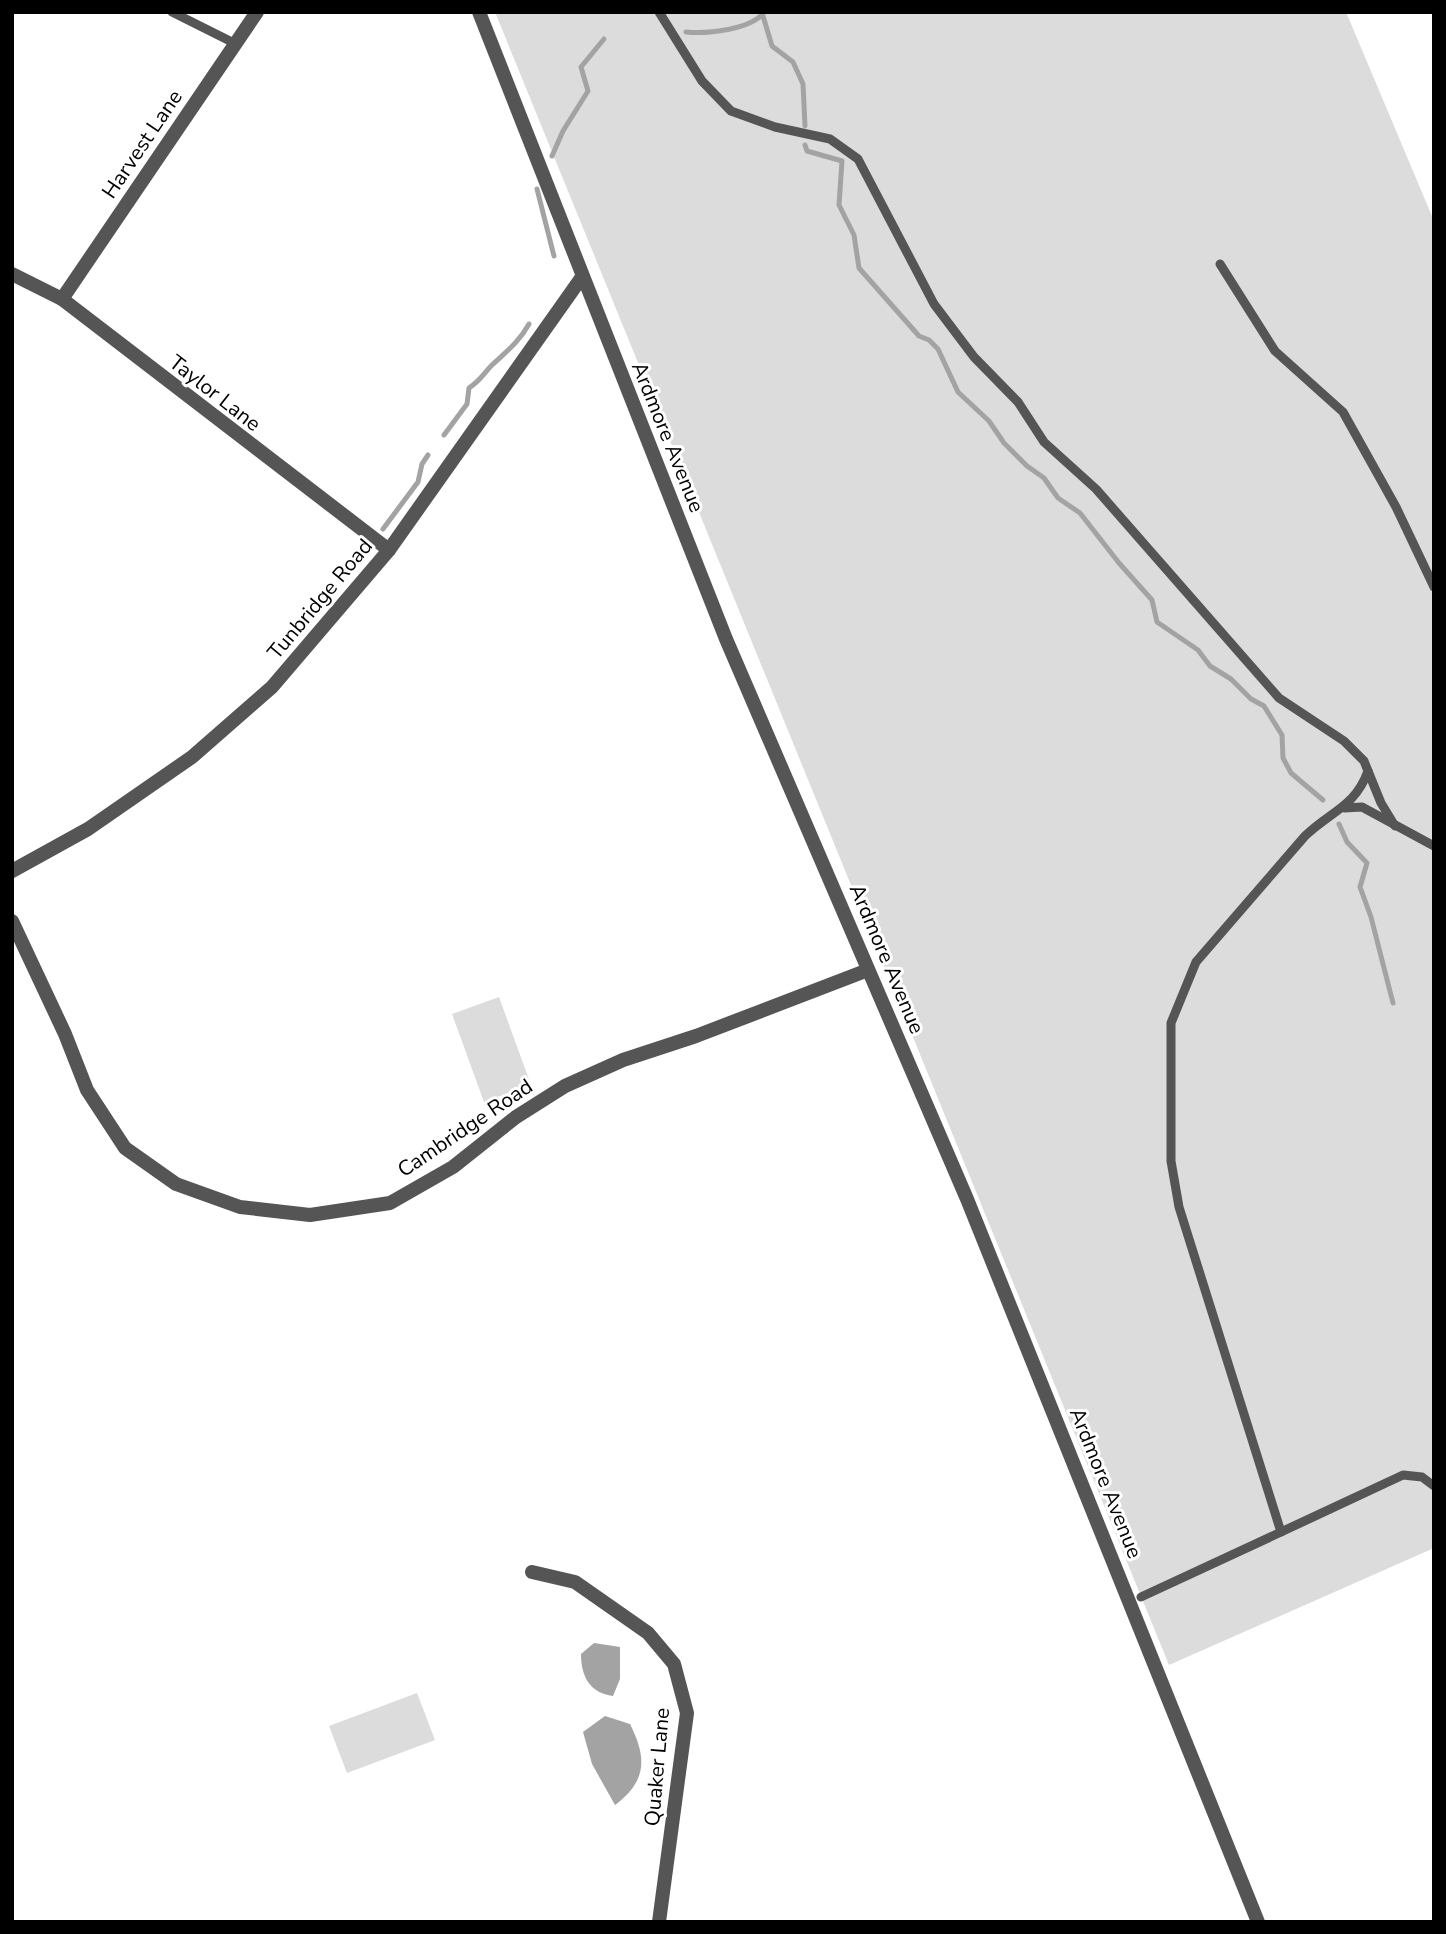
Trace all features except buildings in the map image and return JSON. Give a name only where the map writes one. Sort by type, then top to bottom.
[{"type":"street","name":"Harvest Lane","points":[[62,299],[257,12]]},
{"type":"street","name":"Ardmore Avenue","points":[[479,12],[726,639],[1030,1351],[1258,1922]]},
{"type":"street","name":"Taylor Lane","points":[[12,274],[62,299],[389,551]]},
{"type":"street","name":"Tunbridge Road","points":[[12,871],[88,829],[192,757],[272,687],[389,551],[582,277]]},
{"type":"street","name":"Cambridge Road","points":[[12,921],[65,1034],[87,1090],[125,1148],[177,1184],[240,1207],[310,1215],[390,1203],[453,1167],[516,1117],[565,1086],[623,1060],[696,1036],[868,970]]},
{"type":"street","name":"Quaker Lane","points":[[532,1572],[575,1582],[648,1633],[674,1664],[687,1713],[659,1922]]},
{"type":"lane","points":[[172,12],[236,44]]},
{"type":"lane","points":[[659,12],[702,81],[731,111],[775,127],[830,139],[858,159],[934,304],[974,358],[1018,402],[1044,442],[1096,489],[1279,698],[1344,741],[1364,761],[1381,803],[1396,826]]},
{"type":"lane","points":[[1220,264],[1258,318],[1275,351],[1343,412],[1396,507],[1434,587]]},
{"type":"lane","points":[[1281,1532],[1179,1207],[1171,1161],[1171,1023],[1196,962],[1305,836],[1323,819],[1344,808],[1361,791],[1368,771]]},
{"type":"lane","points":[[1344,808],[1362,807],[1434,846]]},
{"type":"lane","points":[[1141,1597],[1403,1475],[1422,1478],[1434,1486]]},
{"type":"shaded area","points":[[495,12],[1346,12],[1434,221],[1434,1548],[1169,1665]]},
{"type":"shaded area","points":[[499,997],[531,1085],[484,1102],[452,1014]]},
{"type":"shaded area","points":[[594,1643],[620,1647],[620,1679],[613,1696],[598,1691],[585,1677],[581,1654]]},
{"type":"shaded area","points":[[417,1693],[435,1740],[347,1773],[329,1726]]},
{"type":"shaded area","points":[[605,1716],[630,1724],[641,1758],[638,1778],[626,1796],[615,1805],[592,1764],[583,1732]]},
{"type":"waterway","points":[[686,32],[739,27],[750,23],[764,12]]},
{"type":"waterway","points":[[763,16],[772,46],[793,62],[803,84],[805,126]]},
{"type":"waterway","points":[[552,156],[563,131],[588,91],[581,67],[604,39]]},
{"type":"waterway","points":[[805,145],[807,151],[842,161],[839,205],[854,235],[859,268],[919,336],[929,340],[938,349],[958,392],[989,421],[1004,443],[1027,466],[1044,478],[1058,498],[1080,513],[1152,600],[1157,622],[1198,650],[1210,666],[1231,679],[1251,699],[1264,706],[1282,735],[1283,758],[1291,773],[1323,800]]},
{"type":"waterway","points":[[537,189],[554,256]]},
{"type":"waterway","points":[[444,435],[467,404],[469,388],[512,346],[529,324]]},
{"type":"waterway","points":[[383,529],[418,482],[422,464],[428,455]]},
{"type":"waterway","points":[[1339,824],[1347,842],[1367,863],[1360,887],[1371,917],[1393,1003]]}]
